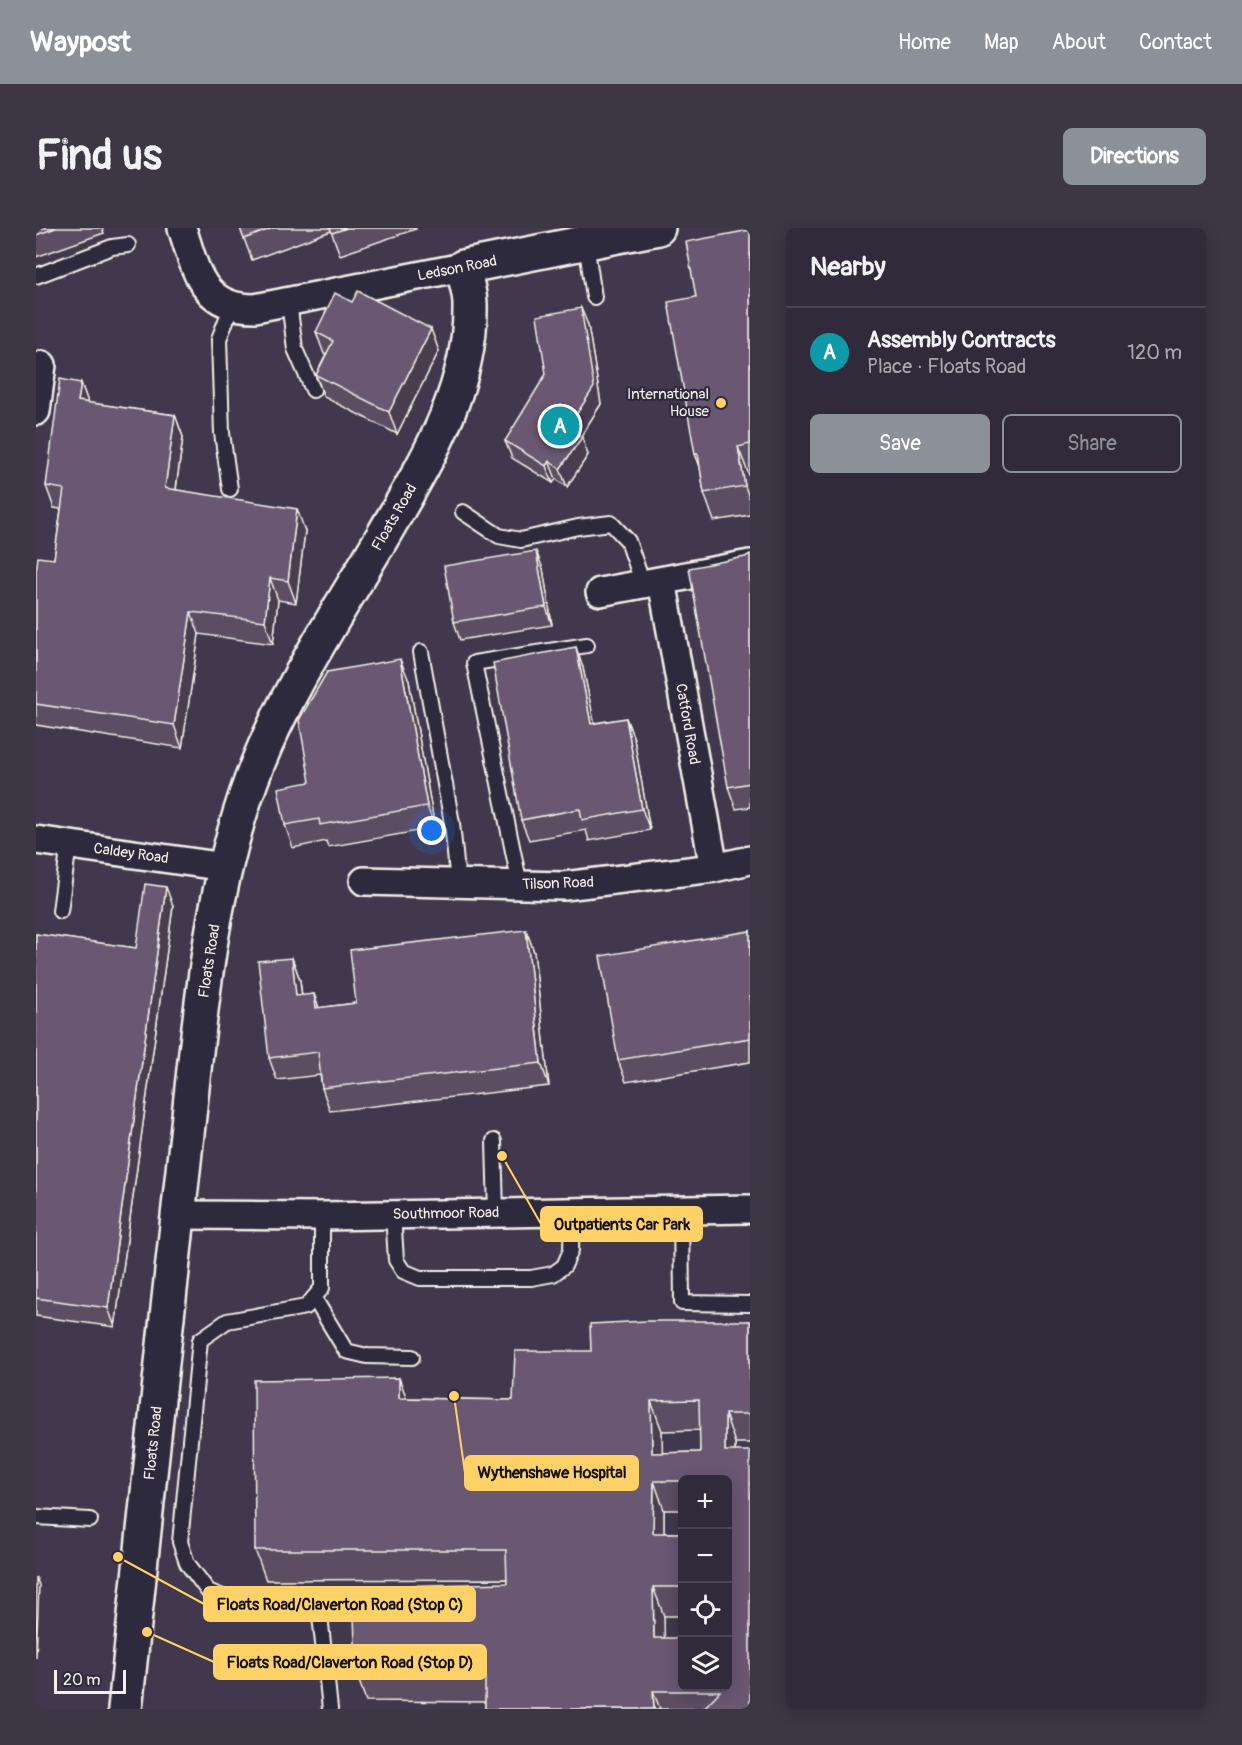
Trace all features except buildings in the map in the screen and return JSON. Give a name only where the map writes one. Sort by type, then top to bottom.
[{"type":"street","points":[[182,228],[198,276],[210,294],[244,307]]},
{"type":"street","name":"Ledson Road","points":[[244,307],[289,302],[651,229]]},
{"type":"street","name":"Floats Road","points":[[125,1709],[203,995],[225,867],[251,781],[281,711],[446,424],[461,378],[468,339],[470,301],[463,267]]},
{"type":"street","points":[[36,411],[42,365]]},
{"type":"street","points":[[600,592],[750,564]]},
{"type":"street","name":"Catford Road","points":[[653,583],[714,868]]},
{"type":"street","name":"Caldey Road","points":[[36,840],[225,867]]},
{"type":"street","name":"Tilson Road","points":[[364,881],[564,886],[714,868],[750,860]]},
{"type":"street","name":"Southmoor Road","points":[[178,1215],[322,1216],[750,1209]]},
{"type":"lane","points":[[586,243],[594,297]]},
{"type":"lane","points":[[36,276],[112,248],[128,245]]},
{"type":"lane","points":[[289,302],[295,349],[313,390]]},
{"type":"lane","points":[[230,489],[222,433],[219,339],[244,307]]},
{"type":"lane","points":[[463,512],[499,536],[521,540],[578,527],[611,523],[628,541],[653,583]]},
{"type":"lane","points":[[520,885],[474,663],[587,645]]},
{"type":"lane","points":[[421,652],[452,824],[458,883]]},
{"type":"lane","points":[[60,911],[69,844]]},
{"type":"lane","points":[[494,1141],[496,1213]]},
{"type":"lane","points":[[681,1210],[682,1303],[750,1304]]},
{"type":"lane","points":[[393,1214],[396,1260],[404,1271],[420,1278],[531,1278],[553,1274],[564,1266],[571,1250],[573,1212]]},
{"type":"lane","points":[[322,1216],[322,1288],[314,1298],[306,1306],[227,1322],[200,1340],[180,1542],[187,1563],[208,1591],[240,1604],[387,1601]]},
{"type":"lane","points":[[314,1298],[346,1351],[367,1356],[412,1357]]},
{"type":"lane","points":[[36,1517],[90,1520]]},
{"type":"lane","points":[[292,1602],[320,1615],[330,1709]]},
{"type":"place","name":"International House","points":[[721,403]]},
{"type":"place","name":"Assembly Contracts","points":[[560,426]]},
{"type":"place","name":"Outpatients Car Park","points":[[502,1156]]},
{"type":"place","name":"Wythenshawe Hospital","points":[[454,1396]]},
{"type":"place","name":"Floats Road/Claverton Road (Stop C)","points":[[118,1557]]},
{"type":"place","name":"Floats Road/Claverton Road (Stop D)","points":[[147,1632]]}]
